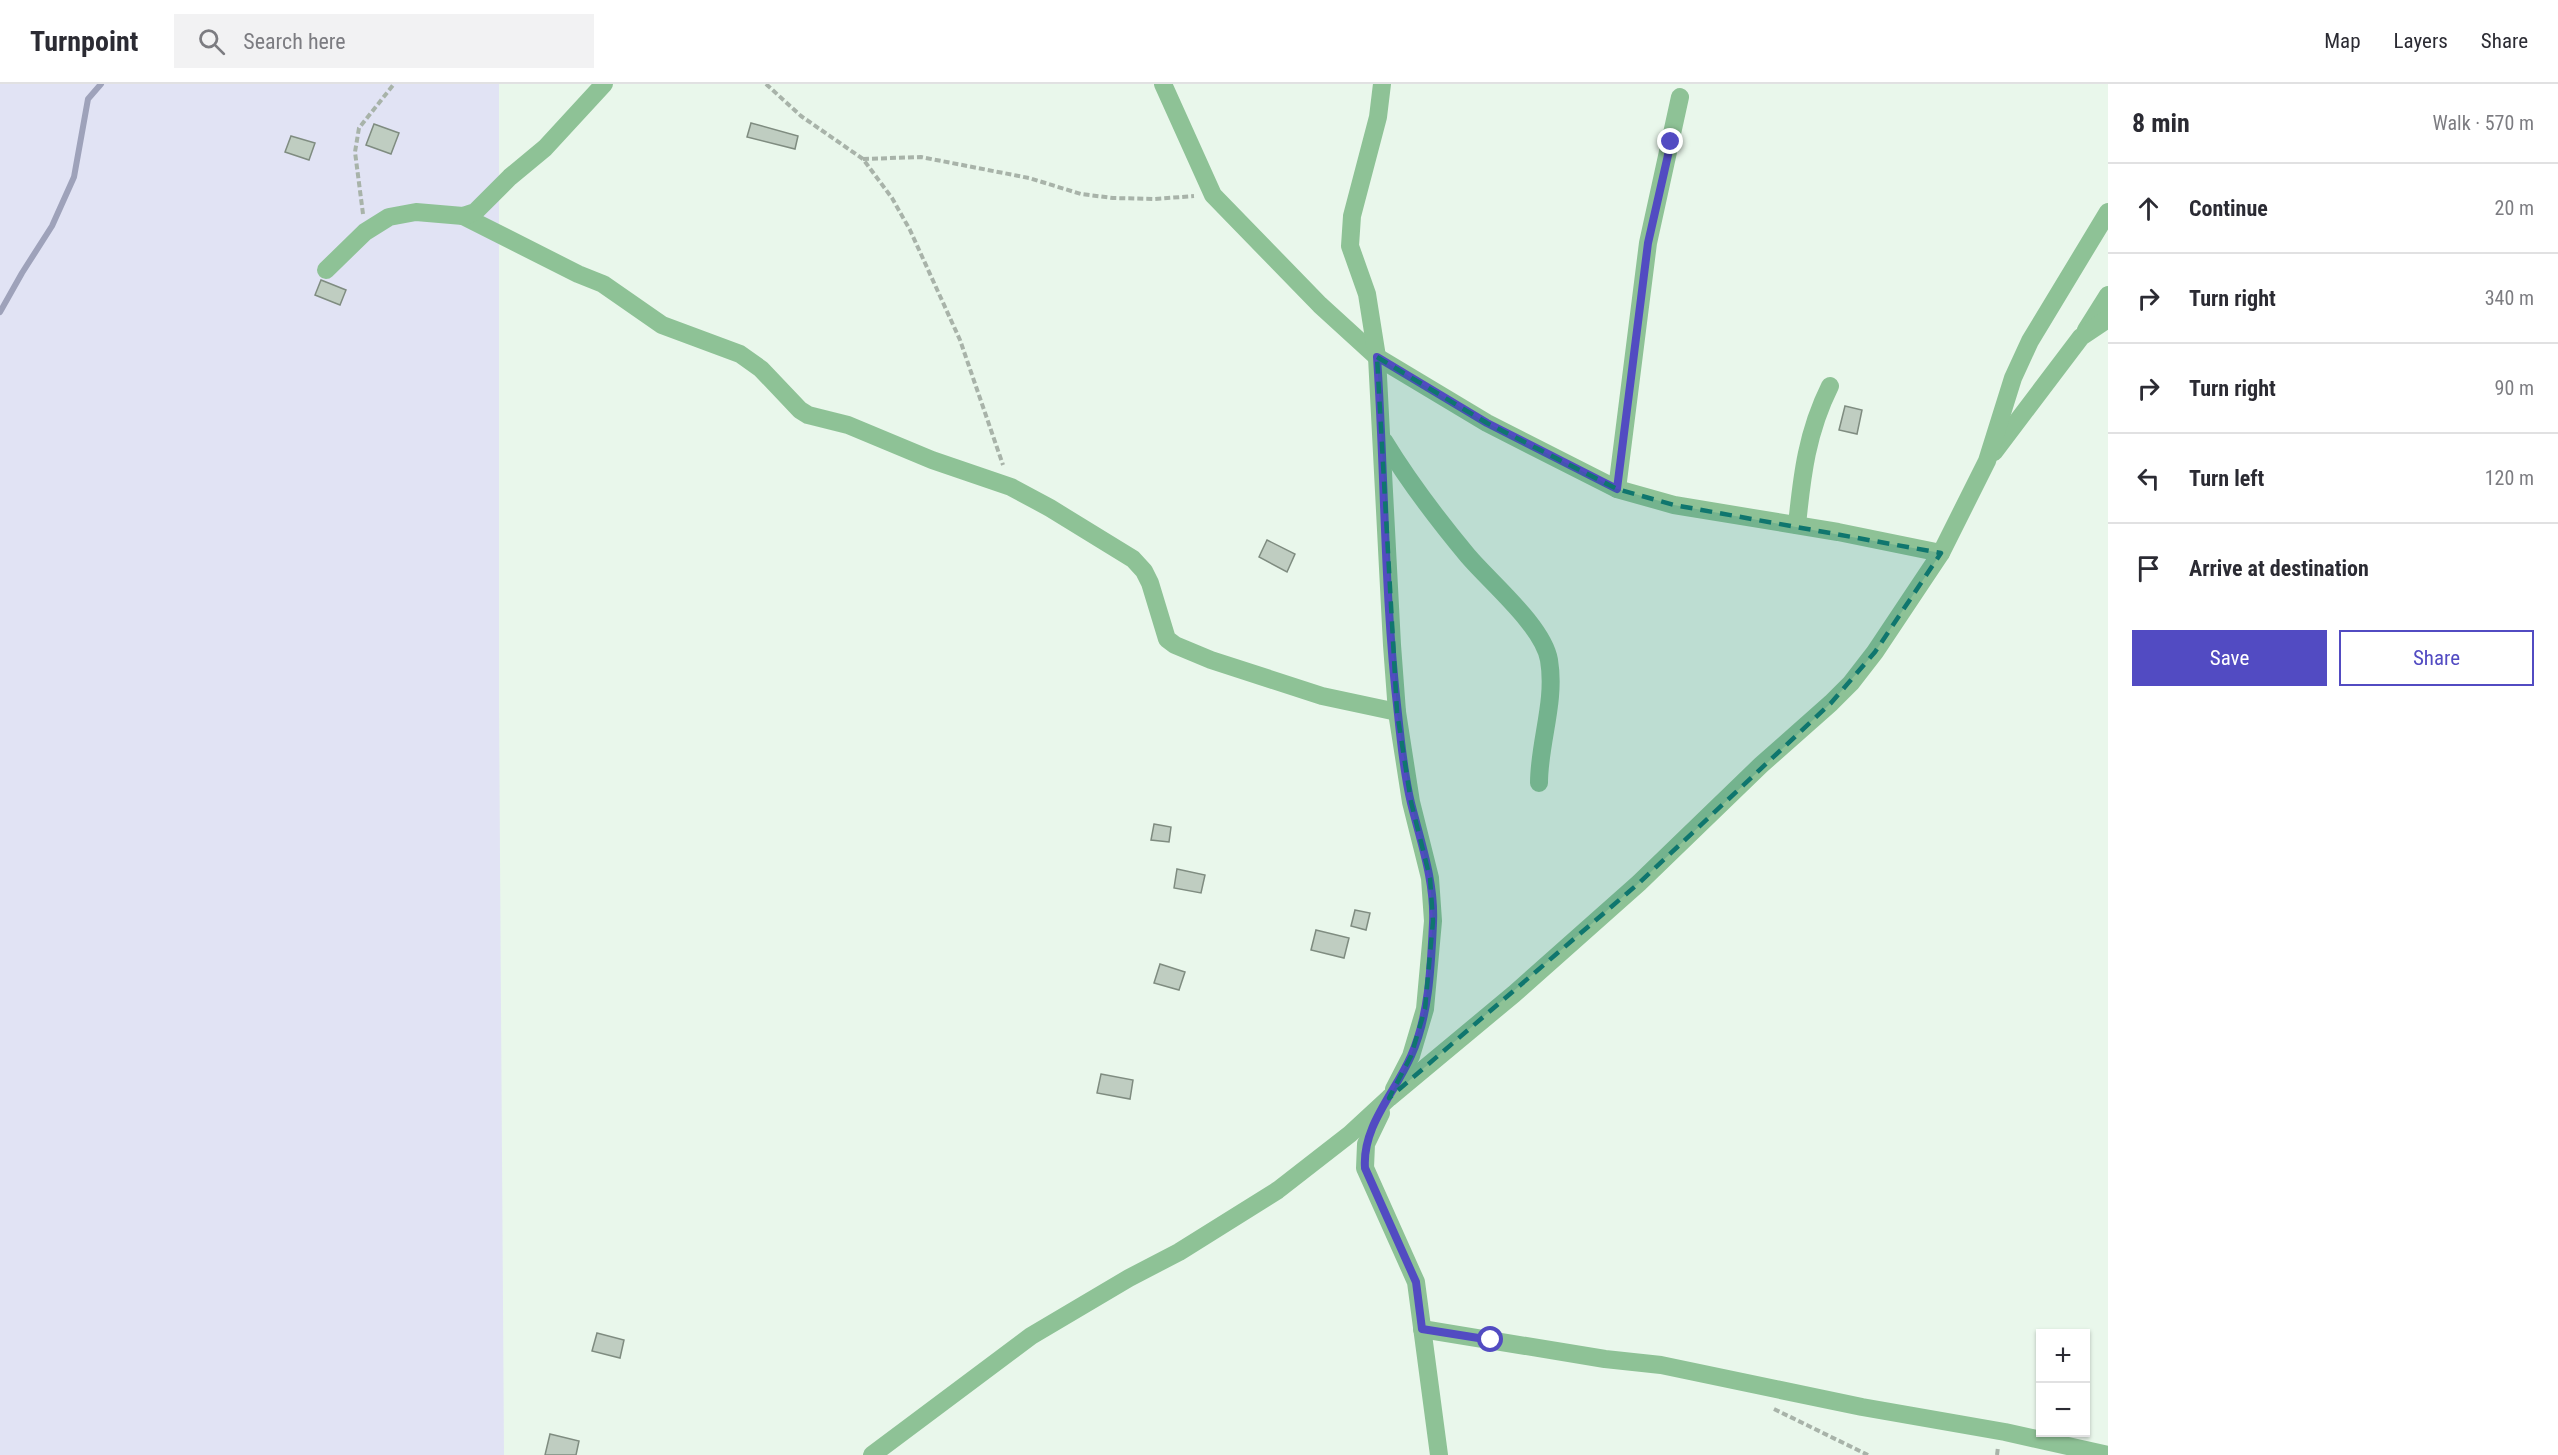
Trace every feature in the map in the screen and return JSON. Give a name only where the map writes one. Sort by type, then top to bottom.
[{"type":"street","points":[[326,270],[365,232],[389,217],[404,213],[463,216],[475,212],[510,177],[545,148],[604,84]]},
{"type":"street","points":[[1163,84],[1213,195],[1320,305],[1377,357],[1487,423],[1617,489],[1674,505],[1797,525],[1941,553]]},
{"type":"street","points":[[1382,84],[1378,117],[1359,182],[1350,233],[1350,246],[1367,294],[1377,357],[1392,645],[1398,712],[1411,802],[1430,878],[1433,921],[1425,1009],[1411,1056],[1370,1132],[1365,1150],[1365,1168],[1416,1282],[1439,1455]]},
{"type":"street","points":[[1617,489],[1648,243],[1680,97]]},
{"type":"street","points":[[872,1455],[1031,1336],[1129,1278],[1179,1252],[1278,1190],[1350,1134],[1389,1098],[1514,994],[1639,883],[1761,765],[1832,703],[1875,652],[1941,553],[1987,461],[2013,378],[2030,341],[2108,212]]},
{"type":"street","points":[[463,216],[578,274],[603,284],[662,325],[740,354],[761,369],[800,410],[808,415],[848,424],[932,460],[1011,487],[1050,508],[1133,559],[1150,583],[1167,639],[1175,645],[1211,660],[1322,696],[1398,712]]},
{"type":"street","points":[[1987,461],[2081,337],[2108,295]]},
{"type":"street","points":[[2081,337],[2108,319]]},
{"type":"street","points":[[1797,525],[1810,434],[1817,412],[1830,386]]},
{"type":"street","points":[[1382,439],[1406,478],[1469,557],[1537,633],[1548,657],[1552,683],[1540,754],[1539,783]]},
{"type":"street","points":[[1422,1329],[1605,1359],[1661,1365],[1862,1407],[2005,1432],[2108,1455]]},
{"type":"path","points":[[365,232],[355,142],[358,128],[394,84]]},
{"type":"path","points":[[766,84],[801,116],[863,159],[892,198],[910,230],[960,340],[1011,487]]},
{"type":"path","points":[[863,159],[921,157],[1029,178],[1081,194],[1113,198],[1155,199],[1213,195]]},
{"type":"path","points":[[1766,1405],[1868,1455]]},
{"type":"highlighted area","points":[[1377,357],[1487,423],[1617,489],[1674,505],[1941,553],[1875,652],[1831,703],[1639,883],[1389,1098],[1411,1056],[1425,1009],[1433,921],[1430,878],[1411,802],[1397,712]]},
{"type":"shaded area","points":[[0,84],[499,84],[499,708],[504,1455],[0,1455]]},
{"type":"building","points":[[751,123],[798,136],[795,149],[747,137]]},
{"type":"building","points":[[374,124],[399,133],[391,154],[366,145]]},
{"type":"building","points":[[291,136],[315,143],[309,160],[285,152]]},
{"type":"building","points":[[321,280],[346,290],[340,305],[315,295]]},
{"type":"building","points":[[1845,406],[1862,410],[1857,434],[1839,430]]},
{"type":"building","points":[[1267,540],[1295,554],[1287,572],[1259,557]]},
{"type":"building","points":[[1154,824],[1171,827],[1169,842],[1151,840]]},
{"type":"building","points":[[1177,869],[1205,875],[1201,893],[1174,888]]},
{"type":"building","points":[[1355,910],[1370,913],[1366,930],[1351,926]]},
{"type":"building","points":[[1316,930],[1349,938],[1344,958],[1311,950]]},
{"type":"building","points":[[1160,964],[1185,972],[1179,990],[1154,983]]},
{"type":"building","points":[[1101,1074],[1133,1080],[1130,1099],[1097,1093]]},
{"type":"building","points":[[597,1333],[624,1340],[620,1358],[592,1351]]},
{"type":"building","points":[[550,1434],[579,1441],[576,1455],[545,1455]]},
{"type":"waterway","points":[[0,312],[52,226],[74,177],[88,99],[101,84]]},
{"type":"route","points":[[1491,1340],[1422,1329],[1416,1282],[1367,1177],[1365,1168],[1365,1150],[1370,1132],[1411,1056],[1425,1009],[1433,921],[1430,878],[1405,772],[1398,712],[1392,645],[1377,357],[1487,423],[1617,489],[1648,243],[1671,142]]}]
